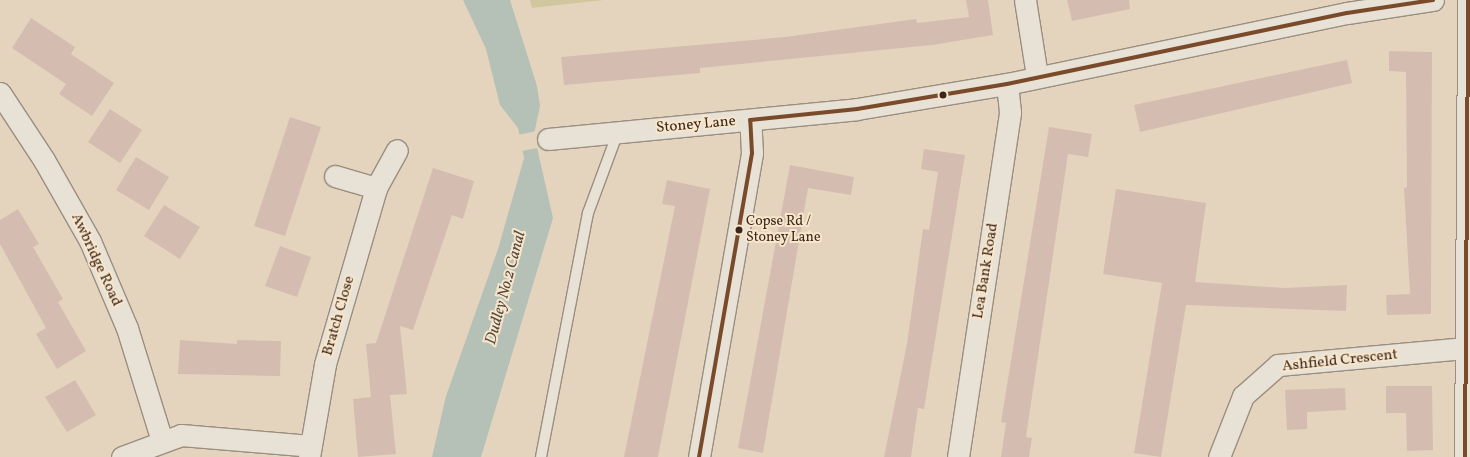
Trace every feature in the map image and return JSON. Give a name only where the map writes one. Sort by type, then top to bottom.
[{"type":"street","points":[[1025,0],[1037,76]]},
{"type":"street","name":"Stoney Lane","points":[[548,139],[857,109],[1007,84],[1037,76],[1348,13],[1433,0]]},
{"type":"street","points":[[1465,457],[1468,0]]},
{"type":"street","name":"Lea Bank Road","points":[[958,457],[1010,112],[1007,84]]},
{"type":"street","name":"Awbridge Road","points":[[0,93],[44,160],[90,241],[127,328],[162,441]]},
{"type":"street","points":[[699,457],[752,153],[750,120]]},
{"type":"street","name":"Bratch Close","points":[[122,457],[181,435],[209,435],[310,451],[325,364],[376,188],[397,150]]},
{"type":"street","points":[[335,176],[376,188]]},
{"type":"street","name":"Ashfield Crescent","points":[[1219,457],[1243,396],[1278,365],[1466,348]]},
{"type":"lane","points":[[541,457],[588,213],[618,132]]},
{"type":"shaded area","points":[[530,0],[604,0],[532,8]]},
{"type":"water","name":"Dudley No.2 Canal","points":[[463,0],[510,0],[537,86],[540,106],[534,134],[553,218],[481,457],[432,457],[446,396],[498,249],[524,158],[518,128],[500,105],[486,49]]},
{"type":"pier","points":[[537,131],[538,148],[521,151],[517,135]]},
{"type":"building","points":[[966,0],[988,0],[993,35],[932,45],[700,68],[700,73],[564,85],[561,57],[785,37],[916,19],[917,23],[969,17]]},
{"type":"building","points":[[1067,0],[1129,0],[1130,9],[1072,21]]},
{"type":"building","points":[[31,18],[75,47],[71,54],[114,83],[92,116],[59,94],[66,84],[12,48]]},
{"type":"building","points":[[1389,51],[1432,52],[1431,314],[1387,315],[1386,295],[1410,294],[1404,188],[1407,187],[1406,72],[1389,71]]},
{"type":"building","points":[[1347,60],[1352,83],[1140,132],[1134,105]]},
{"type":"building","points":[[110,109],[142,130],[120,163],[88,142]]},
{"type":"building","points":[[290,117],[321,127],[285,236],[254,226]]},
{"type":"building","points":[[1049,127],[1092,134],[1088,157],[1068,154],[1026,437],[1032,438],[1029,457],[1001,457],[1006,423],[1001,422]]},
{"type":"building","points":[[924,149],[965,155],[924,409],[918,408],[911,457],[884,457],[907,344],[923,229],[929,230],[938,172],[921,169]]},
{"type":"building","points":[[136,157],[169,177],[149,210],[116,190]]},
{"type":"building","points":[[790,165],[854,177],[851,195],[808,188],[763,453],[738,448]]},
{"type":"building","points":[[433,168],[474,181],[463,219],[452,215],[413,330],[400,326],[407,394],[390,395],[396,454],[358,457],[353,399],[371,397],[366,344],[376,343]]},
{"type":"building","points":[[667,180],[710,189],[658,457],[624,457],[675,206],[662,204]]},
{"type":"building","points":[[1116,189],[1206,203],[1195,282],[1285,288],[1347,285],[1346,311],[1186,305],[1161,457],[1134,453],[1162,283],[1103,274]]},
{"type":"building","points":[[164,205],[200,227],[180,259],[144,236]]},
{"type":"building","points":[[18,209],[39,244],[33,247],[63,299],[58,302],[86,351],[57,369],[36,334],[46,328],[0,244],[0,220]]},
{"type":"building","points":[[280,246],[311,257],[297,297],[265,286]]},
{"type":"building","points":[[180,340],[237,344],[237,340],[281,341],[280,376],[178,374]]},
{"type":"building","points":[[75,380],[96,415],[67,432],[45,397]]},
{"type":"building","points":[[1386,386],[1432,386],[1433,450],[1407,451],[1406,413],[1386,413]]},
{"type":"building","points":[[1345,388],[1346,410],[1307,412],[1307,429],[1287,430],[1285,390]]},
{"type":"transit line","points":[[699,457],[752,153],[750,120],[857,109],[1007,84],[1347,13],[1433,0]]},
{"type":"transit line","points":[[1465,457],[1468,0]]},
{"type":"place","name":"Copse Rd / Stoney Lane","points":[[739,230]]}]
